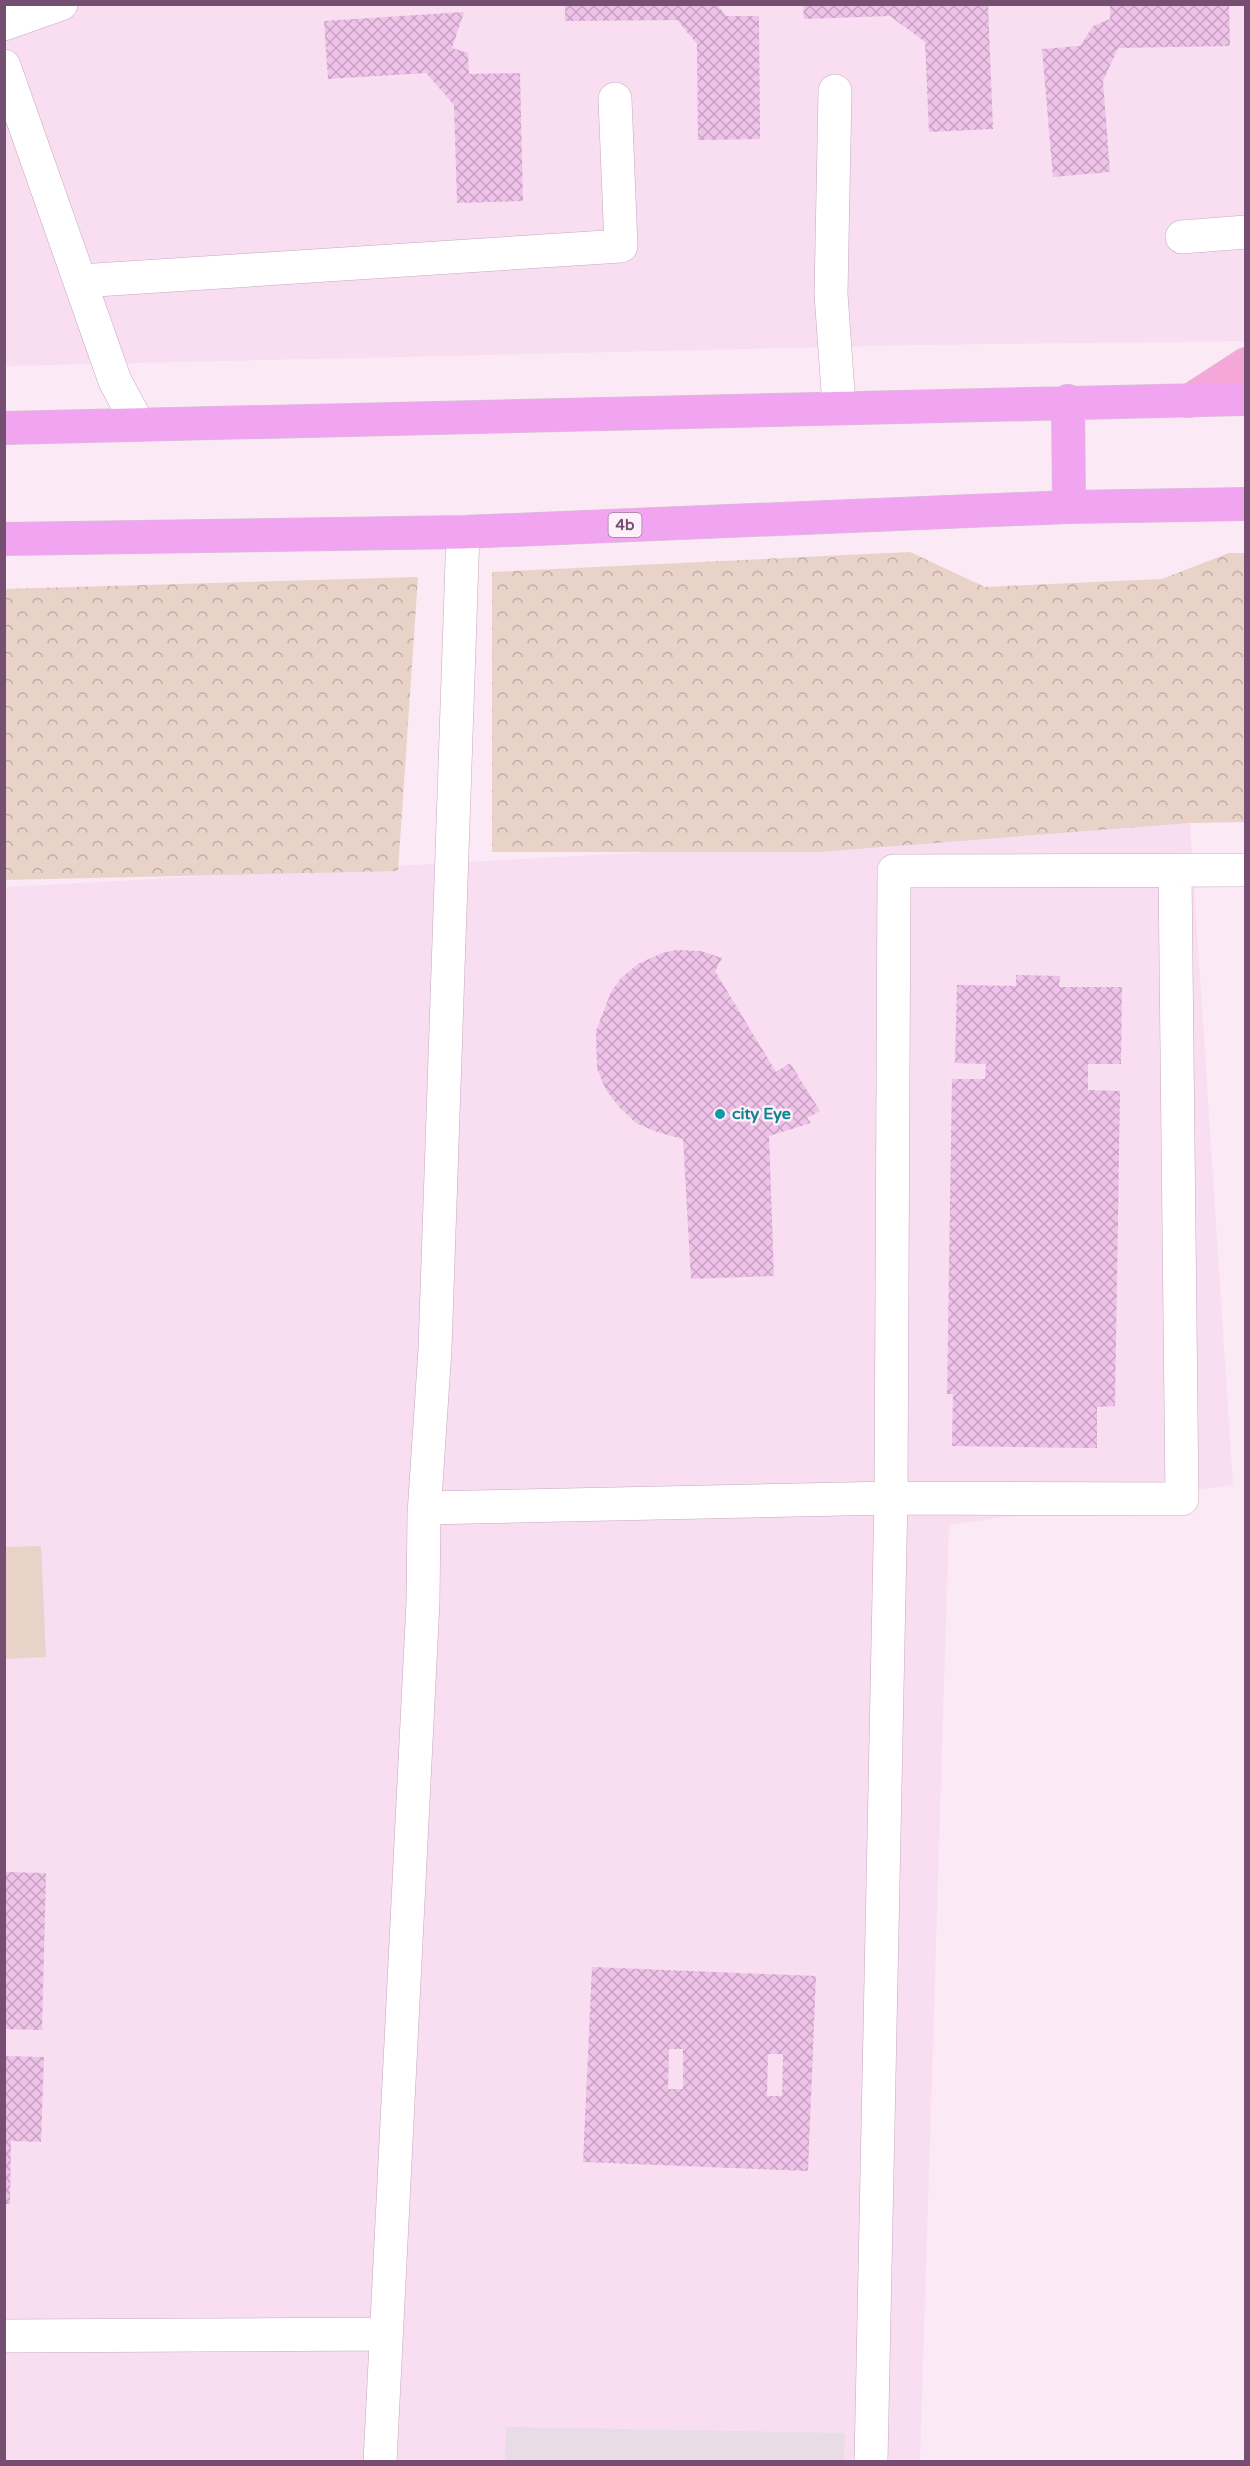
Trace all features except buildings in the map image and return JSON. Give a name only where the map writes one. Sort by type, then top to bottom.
[{"type":"highway","points":[[4,428],[839,406],[1245,399]]},
{"type":"highway","points":[[1068,401],[1069,507]]},
{"type":"highway","name":"4b","points":[[4,539],[463,532],[1069,507],[1245,504]]},
{"type":"main road","points":[[1189,401],[1245,364]]},
{"type":"street","points":[[4,24],[61,4]]},
{"type":"street","points":[[4,66],[115,381],[138,424]]},
{"type":"street","points":[[835,91],[831,294],[839,406]]},
{"type":"street","points":[[80,281],[621,246],[615,99]]},
{"type":"street","points":[[1182,237],[1245,232]]},
{"type":"street","points":[[380,2462],[423,1602],[425,1508],[435,1349],[463,532]]},
{"type":"street","points":[[871,2462],[891,1498],[894,871],[1175,872],[1245,870]]},
{"type":"street","points":[[425,1508],[891,1498],[1182,1499],[1175,872]]},
{"type":"street","points":[[4,2336],[386,2334]]},
{"type":"shaded area","points":[[4,5],[1245,5],[1245,341],[918,345],[5,366]]},
{"type":"shaded area","points":[[1190,823],[1233,1485],[949,1525],[920,2461],[5,2462],[5,887]]},
{"type":"shaded area","points":[[506,2427],[845,2433],[844,2461],[505,2461]]},
{"type":"green space","points":[[910,552],[985,587],[1162,579],[1229,553],[1245,553],[1245,822],[1190,823],[819,852],[492,852],[492,572]]},
{"type":"green space","points":[[418,577],[398,871],[5,880],[5,589]]},
{"type":"green space","points":[[41,1546],[46,1657],[5,1659],[5,1547]]},
{"type":"place","name":"city Eye","points":[[720,1114]]}]
